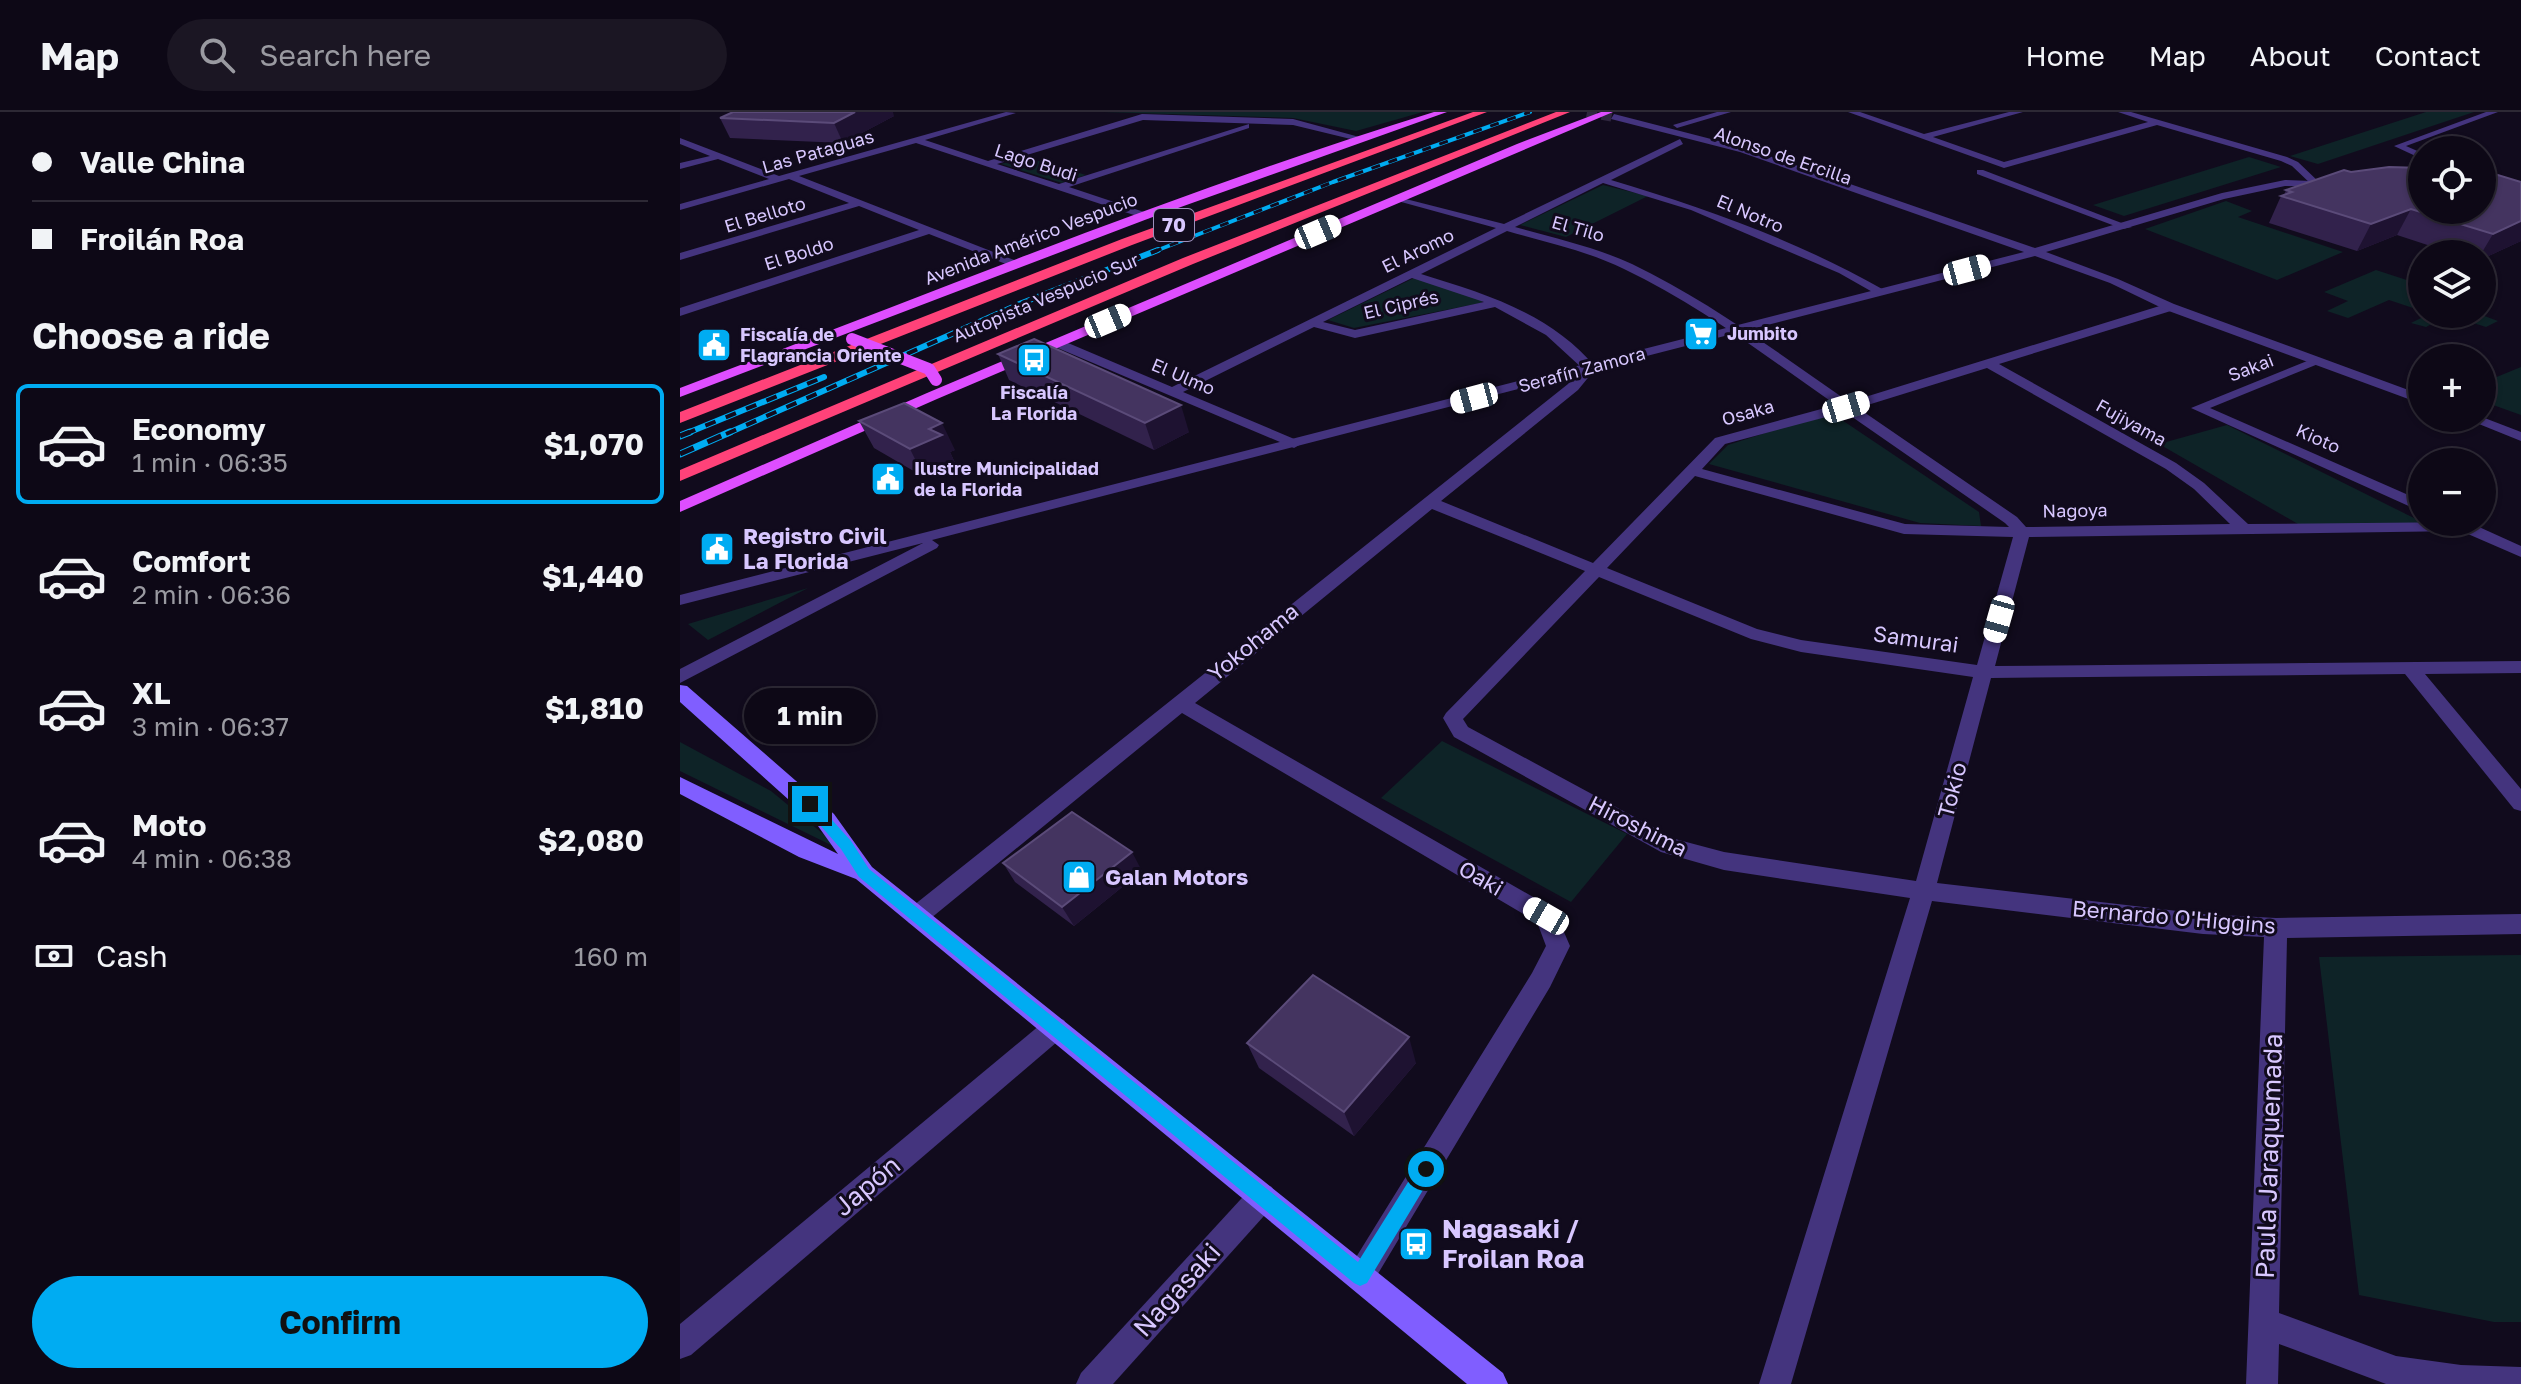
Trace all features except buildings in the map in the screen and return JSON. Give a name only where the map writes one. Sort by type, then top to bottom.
[{"type":"highway","points":[[1359,155],[1452,112]]},
{"type":"highway","name":"Autopista Vespucio Sur","points":[[680,418],[1072,264],[1359,155],[1482,112]]},
{"type":"highway","name":"Autopista Vespucio Sur","points":[[680,476],[1261,231],[1565,112]]},
{"type":"highway","points":[[1261,231],[1347,206],[1494,150],[1544,136]]},
{"type":"main road","name":"Avenida Américo Vespucio","points":[[680,393],[1015,264],[1359,138],[1443,112]]},
{"type":"main road","points":[[680,507],[934,388],[1057,343],[1544,136],[1612,114]]},
{"type":"main road","points":[[813,341],[852,339],[929,369],[934,388]]},
{"type":"main road","points":[[680,691],[826,820],[864,873],[1492,1384]]},
{"type":"main road","points":[[680,785],[807,851],[864,873]]},
{"type":"street","name":"Alonso de Ercilla","points":[[1626,112],[1769,149],[1824,168],[1978,233]]},
{"type":"street","points":[[1677,125],[1727,112]]},
{"type":"street","points":[[1853,112],[2004,165],[2159,117]]},
{"type":"street","points":[[1923,137],[2019,112]]},
{"type":"street","points":[[2122,112],[2141,117],[2159,117],[2284,159],[2312,180]]},
{"type":"street","points":[[2426,136],[2494,112]]},
{"type":"street","name":"Las Pataguas","points":[[680,207],[1012,113]]},
{"type":"street","name":"Alonso de Ercilla","points":[[1612,114],[1743,150],[2047,256],[2133,289],[2170,307],[2408,395]]},
{"type":"street","points":[[988,164],[1142,117],[1303,123],[1359,138]]},
{"type":"street","name":"Alonso de Ercilla","points":[[1591,119],[1733,156],[1962,235],[2118,294],[2170,307]]},
{"type":"street","points":[[1060,187],[1262,121]]},
{"type":"street","points":[[680,141],[859,203],[1015,264]]},
{"type":"street","name":"Lago Budi","points":[[917,141],[1146,216]]},
{"type":"street","name":"El Aromo","points":[[1172,392],[1680,142]]},
{"type":"street","points":[[2408,142],[2398,146],[2408,150]]},
{"type":"street","points":[[680,166],[719,156]]},
{"type":"street","points":[[1980,172],[2124,228]]},
{"type":"street","points":[[2496,178],[2521,189]]},
{"type":"street","name":"El Notro","points":[[1602,180],[1685,204],[1843,271],[1880,292]]},
{"type":"street","name":"Serafín Zamora","points":[[680,600],[2018,257],[2124,228],[2222,196],[2275,184],[2341,181]]},
{"type":"street","points":[[2496,188],[2521,189]]},
{"type":"street","name":"El Tilo","points":[[1398,198],[1613,259],[1696,304],[1734,330]]},
{"type":"street","name":"El Belloto","points":[[680,257],[859,203]]},
{"type":"street","name":"Alonso de Ercilla","points":[[1917,213],[1962,235]]},
{"type":"street","name":"Serafín Zamora","points":[[2018,257],[2066,253],[2124,228]]},
{"type":"street","name":"El Boldo","points":[[680,312],[930,230]]},
{"type":"street","name":"El Ciprés","points":[[1411,274],[1498,302],[1546,329],[1589,368]]},
{"type":"street","name":"El Ciprés","points":[[1312,323],[1355,334],[1498,302]]},
{"type":"street","name":"Osaka","points":[[1461,732],[1453,718],[1462,707],[1720,441],[1846,407],[2170,307]]},
{"type":"street","points":[[1734,330],[2011,520],[2022,532]]},
{"type":"street","name":"El Ulmo","points":[[1057,343],[1294,444]]},
{"type":"street","name":"Sakai","points":[[2198,408],[2317,362]]},
{"type":"street","name":"Fujiyama","points":[[1988,363],[2171,466],[2199,486],[2245,530]]},
{"type":"street","name":"Yokohama","points":[[917,916],[1573,387],[1589,368]]},
{"type":"street","name":"Kioto","points":[[2198,408],[2408,501]]},
{"type":"street","points":[[2496,428],[2521,437]]},
{"type":"street","name":"Nagoya","points":[[1694,471],[1904,529],[2022,532],[2408,525]]},
{"type":"street","name":"Samurai","points":[[1429,502],[1751,633],[1784,643],[1984,672],[2521,667]]},
{"type":"street","name":"Serafín Zamora","points":[[680,677],[959,530]]},
{"type":"street","name":"Tokio","points":[[1775,1384],[1924,891],[2022,532]]},
{"type":"street","points":[[2486,536],[2521,552]]},
{"type":"street","points":[[2410,668],[2521,803]]},
{"type":"street","name":"Oaki","points":[[1179,702],[1546,916],[1558,946],[1541,980],[1360,1277]]},
{"type":"street","name":"Hiroshima","points":[[1461,732],[1686,853],[1924,891]]},
{"type":"street","name":"Bernardo O'Higgins","points":[[1924,891],[2203,924],[2276,928],[2521,924]]},
{"type":"street","name":"Paula Jaraquemada","points":[[2262,1384],[2276,928]]},
{"type":"street","name":"Japón","points":[[680,1344],[1055,1028]]},
{"type":"street","name":"Nagasaki","points":[[1092,1384],[1262,1197]]},
{"type":"street","points":[[2264,1323],[2396,1372],[2450,1380],[2521,1383]]},
{"type":"green space","points":[[1103,112],[1423,112],[1356,131],[1293,118]]},
{"type":"green space","points":[[2426,112],[2474,112],[2318,164],[2290,156]]},
{"type":"green space","points":[[1025,157],[1086,175],[1062,183],[1001,164]]},
{"type":"green space","points":[[2249,157],[2281,167],[2124,216],[2093,205]]},
{"type":"green space","points":[[1603,185],[1648,196],[1566,237],[1520,225]]},
{"type":"green space","points":[[2226,201],[2252,211],[2238,217],[2343,252],[2277,280],[2145,229]]},
{"type":"green space","points":[[2376,270],[2408,280],[2408,306],[2389,300],[2348,318],[2327,311],[2348,301],[2324,292]]},
{"type":"green space","points":[[1414,278],[1483,300],[1481,303],[1354,328],[1328,320]]},
{"type":"green space","points":[[2521,367],[2521,415],[2496,406],[2496,377]]},
{"type":"green space","points":[[1830,412],[1979,512],[1981,526],[1920,523],[1709,464],[1728,445]]},
{"type":"green space","points":[[2227,425],[2408,515],[2408,524],[2298,524],[2159,444]]},
{"type":"green space","points":[[808,588],[708,640],[688,624]]},
{"type":"green space","points":[[1442,741],[1627,834],[1571,902],[1381,798]]},
{"type":"green space","points":[[680,742],[771,791],[833,842],[833,846],[680,771]]},
{"type":"green space","points":[[2521,955],[2521,1322],[2494,1322],[2359,1295],[2319,957]]},
{"type":"tunnel","points":[[1587,112],[1614,117]]},
{"type":"railway","points":[[1153,252],[1333,182],[1530,112]]},
{"type":"railway","points":[[726,434],[1022,303],[1158,250]]},
{"type":"railway","points":[[685,434],[824,377]]},
{"type":"railway","points":[[685,434],[690,432]]},
{"type":"railway","points":[[680,454],[730,432]]},
{"type":"railway","points":[[680,436],[685,434]]},
{"type":"place","name":"Jumbito","points":[[1701,334]]},
{"type":"place","name":"Fiscalía de Flagrancia Oriente","points":[[714,345]]},
{"type":"place","name":"Fiscalía La Florida","points":[[1034,360]]},
{"type":"place","name":"Ilustre Municipalidad de la Florida","points":[[888,479]]},
{"type":"place","name":"Registro Civil La Florida","points":[[717,549]]},
{"type":"place","name":"Galan Motors","points":[[1079,877]]},
{"type":"place","name":"Nagasaki / Froilan Roa","points":[[1416,1244]]},
{"type":"route","points":[[810,804],[846,845],[864,873],[1360,1277],[1426,1169]]}]
